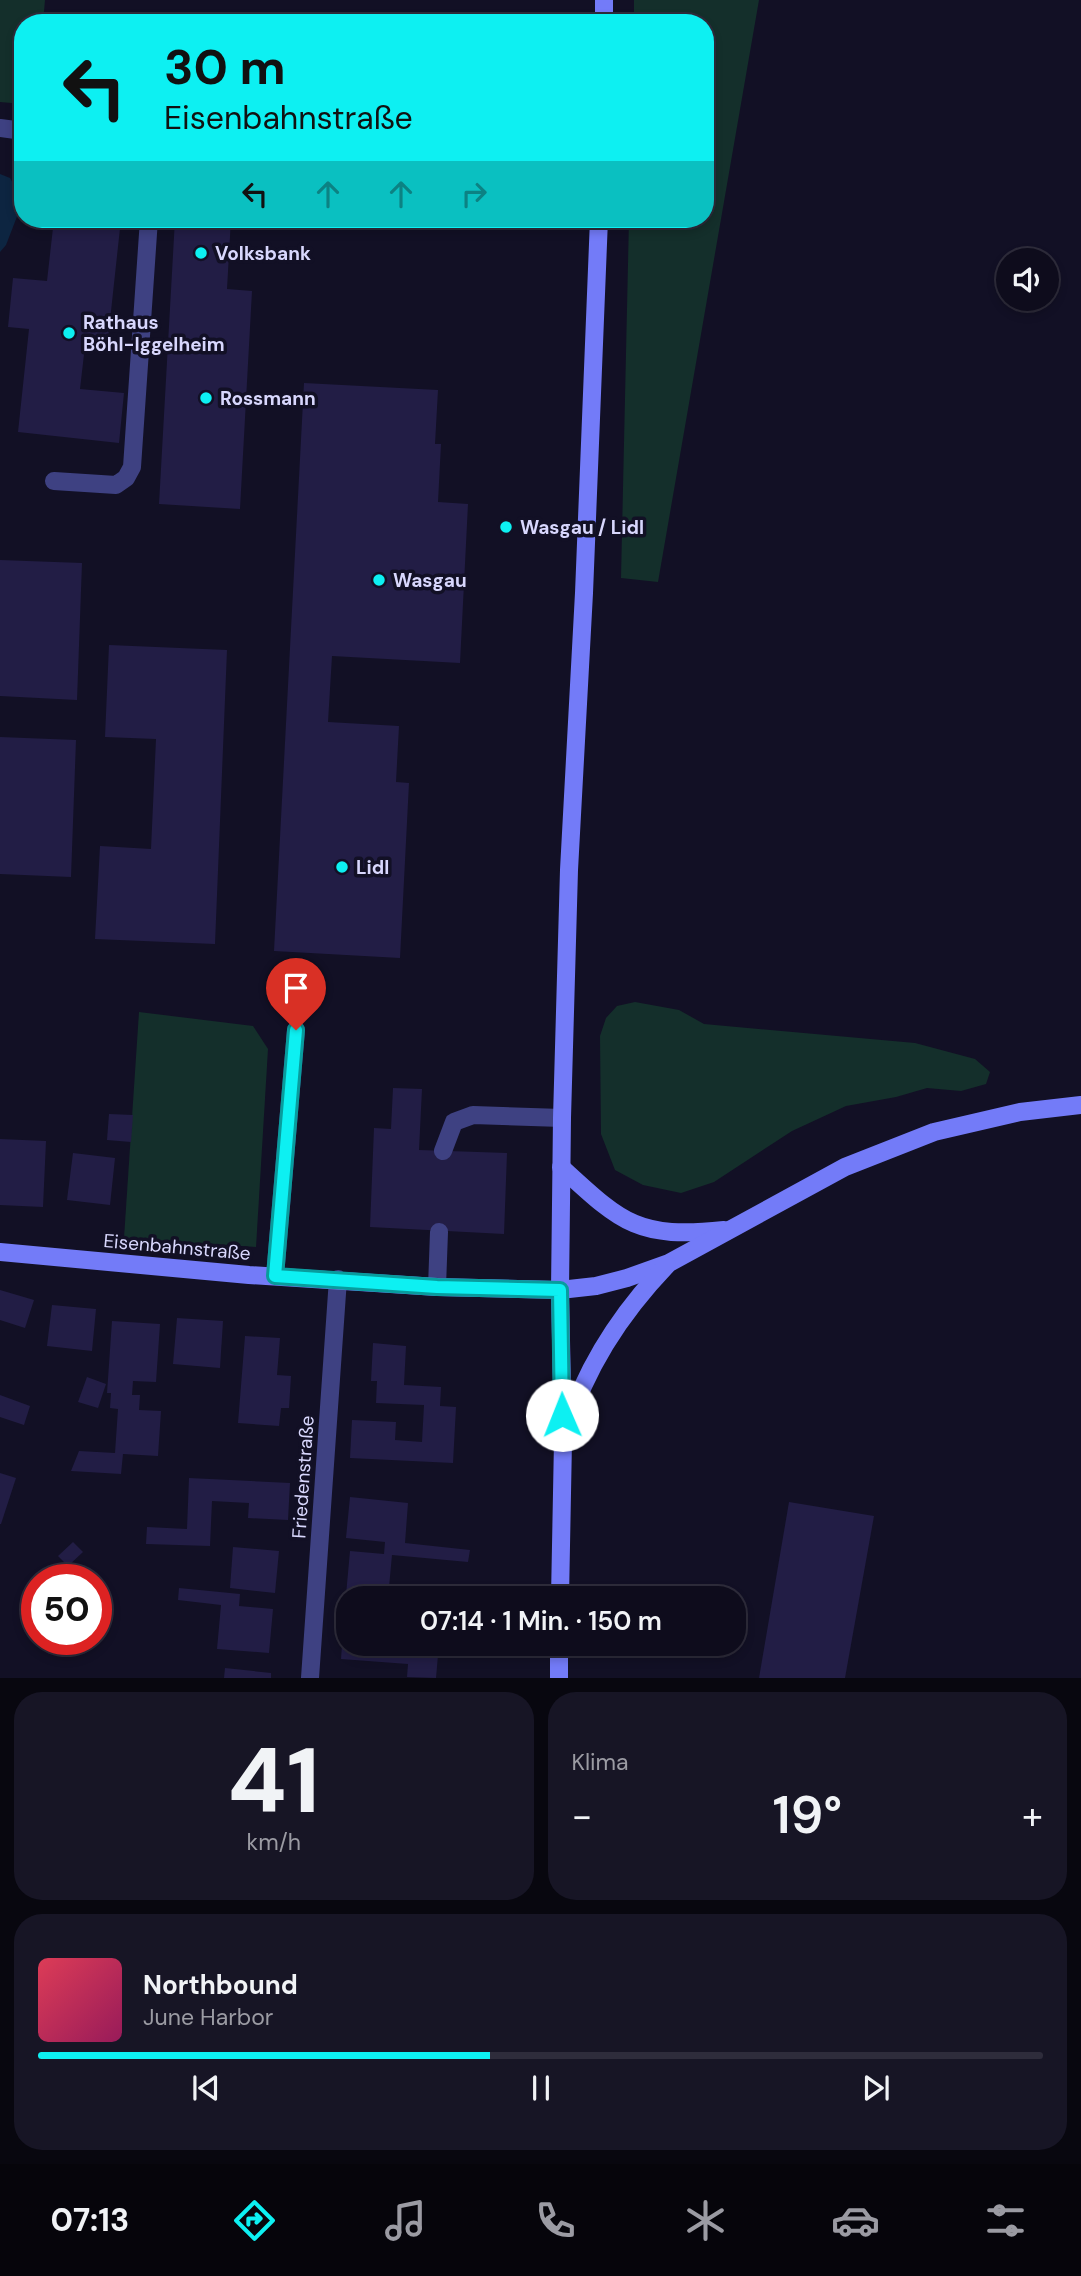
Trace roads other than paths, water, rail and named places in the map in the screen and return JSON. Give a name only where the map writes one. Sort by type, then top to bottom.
[{"type":"main road","points":[[560,1586],[563,1441],[561,1167],[569,870],[584,593],[599,228]]},
{"type":"main road","points":[[563,1441],[587,1376],[631,1309],[669,1263],[845,1167],[934,1132],[1020,1112],[1081,1105]]},
{"type":"main road","points":[[561,1167],[605,1207],[626,1221],[646,1229],[673,1233],[734,1229]]},
{"type":"main road","name":"Eisenbahnstraße","points":[[0,1252],[437,1287],[560,1290],[627,1278],[669,1263]]},
{"type":"main road","points":[[559,1656],[559,1678]]},
{"type":"street","points":[[54,481],[116,485],[126,478],[132,467],[148,228]]},
{"type":"street","points":[[275,1276],[296,1030]]},
{"type":"street","points":[[443,1151],[454,1122],[473,1115],[562,1118]]},
{"type":"street","points":[[437,1287],[439,1231]]},
{"type":"street","name":"Friedenstraße","points":[[310,1678],[338,1279]]},
{"type":"water","points":[[0,174],[10,178],[14,185],[14,224],[6,245],[0,252]]},
{"type":"place","name":"Volksbank","points":[[201,253]]},
{"type":"place","name":"Rathaus Böhl-Iggelheim","points":[[69,333]]},
{"type":"place","name":"Rossmann","points":[[206,398]]},
{"type":"place","name":"Wasgau / Lidl","points":[[506,527]]},
{"type":"place","name":"Wasgau","points":[[379,580]]},
{"type":"place","name":"Lidl","points":[[342,867]]}]
